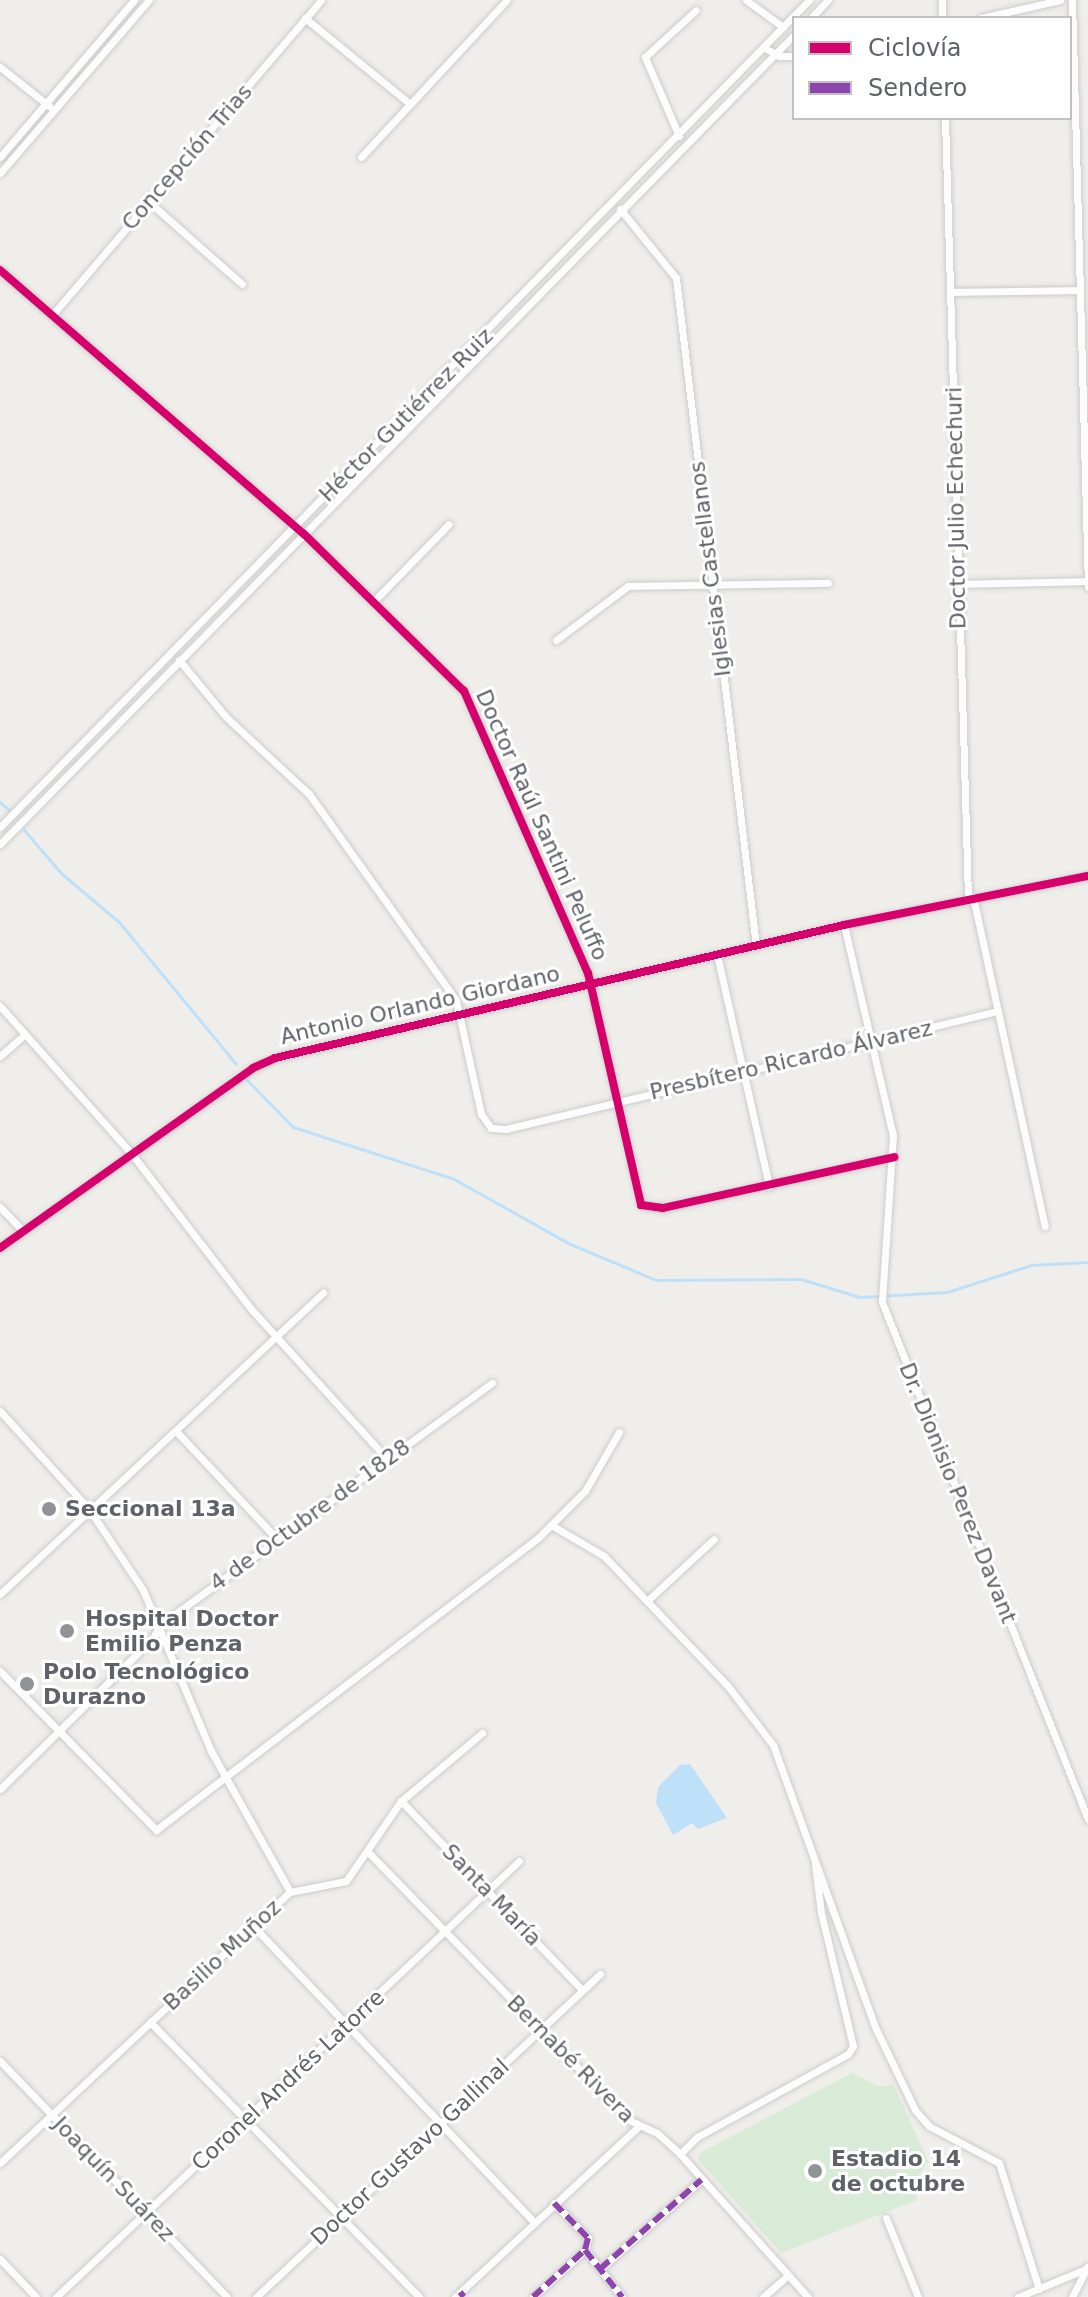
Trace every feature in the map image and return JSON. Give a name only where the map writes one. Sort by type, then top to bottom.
[{"type":"street","points":[[0,157],[134,0]]},
{"type":"street","points":[[0,173],[149,0]]},
{"type":"street","name":"Concepción Trias","points":[[53,314],[321,0]]},
{"type":"street","points":[[361,157],[507,0]]},
{"type":"street","points":[[746,0],[783,27]]},
{"type":"street","name":"Héctor Gutiérrez Ruiz","points":[[794,16],[809,0]]},
{"type":"street","points":[[813,16],[828,0]]},
{"type":"street","points":[[990,16],[1060,0]]},
{"type":"street","points":[[957,584],[1088,583],[1072,0]]},
{"type":"street","points":[[685,144],[645,57],[696,10]]},
{"type":"street","points":[[305,18],[410,104]]},
{"type":"street","name":"Héctor Gutiérrez Ruiz","points":[[0,827],[792,18]]},
{"type":"street","name":"Héctor Gutiérrez Ruiz","points":[[0,844],[792,37]]},
{"type":"street","points":[[763,47],[774,55],[792,56]]},
{"type":"street","points":[[0,67],[54,110]]},
{"type":"street","name":"Doctor Julio Echechuri","points":[[945,120],[957,584],[970,898],[1045,1226]]},
{"type":"street","name":"Iglesias Castellanos","points":[[613,201],[676,278],[756,946]]},
{"type":"street","points":[[149,202],[242,284]]},
{"type":"street","name":"Doctor Raúl Santini Peluffo","points":[[0,270],[304,534],[452,676],[470,701],[590,983],[635,1192],[644,1208],[769,1186]]},
{"type":"street","points":[[951,292],[1080,290]]},
{"type":"street","points":[[374,601],[449,524]]},
{"type":"street","points":[[556,640],[619,589],[828,583]]},
{"type":"street","points":[[171,653],[226,717],[309,794],[450,992],[460,1013]]},
{"type":"street","name":"Antonio Orlando Giordano","points":[[0,1248],[264,1062],[460,1013],[844,925],[1088,876]]},
{"type":"street","name":"Dr. Dionisio Perez Davant","points":[[844,925],[894,1157],[882,1302],[1088,1819]]},
{"type":"street","points":[[717,955],[769,1186],[894,1157]]},
{"type":"street","points":[[0,1006],[131,1153],[278,1337],[386,1458]]},
{"type":"street","name":"Presbítero Ricardo Álvarez","points":[[460,1013],[481,1114],[491,1128],[506,1129],[615,1100],[998,1011]]},
{"type":"street","points":[[0,1056],[25,1034]]},
{"type":"street","points":[[0,1207],[23,1231]]},
{"type":"street","points":[[0,1594],[323,1293]]},
{"type":"street","name":"4 de Octubre de 1828","points":[[0,1789],[153,1638],[160,1625],[492,1383]]},
{"type":"street","points":[[0,1411],[89,1509],[160,1625],[226,1776],[290,1892]]},
{"type":"street","points":[[176,1431],[277,1539]]},
{"type":"street","points":[[0,1671],[156,1830],[553,1526],[585,1491],[619,1432]]},
{"type":"street","points":[[553,1526],[604,1556],[727,1685],[773,1745],[876,2029],[915,2110],[942,2134],[982,2150],[1007,2177],[1039,2289]]},
{"type":"street","points":[[647,1601],[714,1539]]},
{"type":"street","name":"Basilio Muñoz","points":[[0,2163],[290,1892],[346,1881],[401,1801],[482,1733]]},
{"type":"street","name":"Santa María","points":[[401,1801],[582,1990]]},
{"type":"street","name":"Bernabé Rivera","points":[[368,1852],[638,2127],[657,2133],[680,2154],[808,2297]]},
{"type":"street","points":[[680,2154],[697,2137],[848,2054],[854,2039],[821,1913],[815,1855]]},
{"type":"street","name":"Coronel Andrés Latorre","points":[[56,2297],[519,1861]]},
{"type":"street","points":[[254,1927],[534,2222]]},
{"type":"street","name":"Doctor Gustavo Gallinal","points":[[256,2297],[600,1974]]},
{"type":"street","points":[[150,2022],[419,2297]]},
{"type":"street","name":"Joaquín Suárez","points":[[0,2061],[227,2297]]},
{"type":"street","points":[[460,2295],[638,2127]]},
{"type":"street","points":[[600,2269],[701,2180]]},
{"type":"street","points":[[533,2297],[585,2250],[588,2238],[554,2203]]},
{"type":"street","points":[[886,2218],[918,2297]]},
{"type":"street","points":[[585,2250],[622,2297]]},
{"type":"street","points":[[0,2259],[36,2297]]},
{"type":"street","points":[[1018,2297],[1087,2267]]},
{"type":"street","points":[[1072,2297],[1087,2267]]},
{"type":"street","points":[[763,2297],[788,2275]]},
{"type":"green space","name":"Estadio 14 de octubre","points":[[852,2073],[880,2087],[893,2084],[928,2161],[916,2180],[917,2200],[781,2253],[698,2159],[700,2153]]},
{"type":"water","points":[[690,1764],[727,1818],[698,1829],[692,1823],[673,1835],[656,1803],[658,1787],[680,1765]]},
{"type":"waterway","points":[[0,802],[12,813]]},
{"type":"waterway","points":[[24,830],[62,874],[119,922],[236,1064]]},
{"type":"waterway","points":[[246,1079],[293,1127],[454,1179],[568,1243],[656,1280],[801,1279],[859,1297],[947,1292],[1031,1265],[1088,1262]]},
{"type":"marked path","points":[[600,2269],[701,2180]]},
{"type":"marked path","points":[[554,2203],[588,2238],[585,2250],[622,2297]]},
{"type":"marked path","points":[[533,2297],[585,2250]]},
{"type":"marked path","points":[[460,2292],[464,2297]]},
{"type":"cycle path","points":[[0,270],[304,534],[464,691],[588,973],[641,1205],[663,1208],[894,1157]]},
{"type":"cycle path","points":[[0,1248],[253,1068],[275,1058],[844,925],[1088,876]]},
{"type":"place","name":"Seccional 13a","points":[[49,1509]]},
{"type":"place","name":"Hospital Doctor Emilio Penza","points":[[67,1631]]},
{"type":"place","name":"Polo Tecnológico Durazno","points":[[27,1684]]},
{"type":"place","name":"Estadio 14 de octubre","points":[[815,2171]]}]
